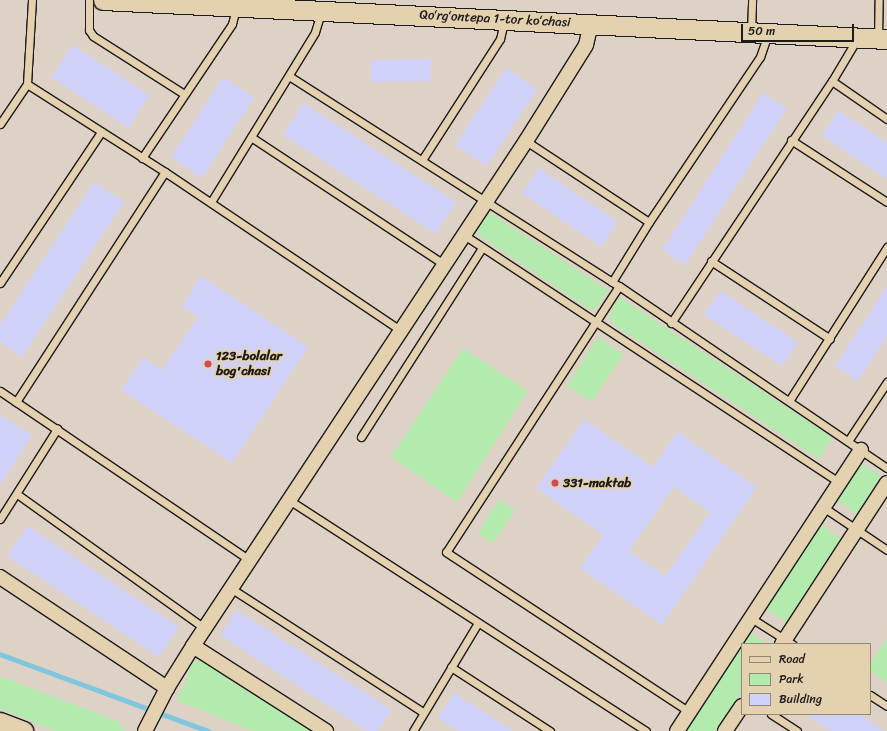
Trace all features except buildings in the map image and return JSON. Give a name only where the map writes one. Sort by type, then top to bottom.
[{"type":"street","name":"Qoʻrgʻontepa 1-tor koʻchasi","points":[[103,0],[591,23],[883,39]]},
{"type":"street","points":[[148,726],[167,688],[204,628],[232,589],[400,330],[445,265],[586,46],[591,23]]},
{"type":"street","points":[[677,731],[861,450]]},
{"type":"street","points":[[786,642],[887,483]]},
{"type":"street","points":[[0,577],[167,688]]},
{"type":"street","points":[[193,646],[326,731]]},
{"type":"street","points":[[725,731],[741,707]]},
{"type":"lane","points":[[0,124],[27,84],[32,0]]},
{"type":"lane","points":[[90,0],[89,30],[93,36],[184,94]]},
{"type":"lane","points":[[690,712],[446,552],[596,320],[649,222],[760,57],[760,33],[752,0]]},
{"type":"lane","points":[[879,0],[883,39]]},
{"type":"lane","points":[[142,158],[232,24],[237,6]]},
{"type":"lane","points":[[211,202],[315,32],[322,10]]},
{"type":"lane","points":[[422,160],[500,39],[505,19]]},
{"type":"lane","points":[[671,323],[791,140],[832,81],[858,37]]},
{"type":"lane","points":[[289,76],[615,284],[887,468]]},
{"type":"lane","points":[[832,81],[887,119]]},
{"type":"lane","points":[[27,84],[211,202],[400,330]]},
{"type":"lane","points":[[0,283],[101,132]]},
{"type":"lane","points":[[251,137],[445,265]]},
{"type":"lane","points":[[791,140],[887,202]]},
{"type":"lane","points":[[526,141],[649,222]]},
{"type":"lane","points":[[16,402],[165,172]]},
{"type":"lane","points":[[464,235],[596,320],[839,482]]},
{"type":"lane","points":[[789,401],[830,340],[887,247]]},
{"type":"lane","points":[[361,437],[482,248]]},
{"type":"lane","points":[[711,261],[830,340]]},
{"type":"lane","points":[[848,441],[887,382]]},
{"type":"lane","points":[[0,391],[250,560]]},
{"type":"lane","points":[[0,519],[57,429]]},
{"type":"lane","points":[[16,494],[204,628]]},
{"type":"lane","points":[[289,500],[646,731]]},
{"type":"lane","points":[[823,507],[887,550]]},
{"type":"lane","points":[[232,589],[423,712]]},
{"type":"lane","points":[[751,618],[786,642]]},
{"type":"lane","points":[[413,731],[423,712],[478,623]]},
{"type":"lane","points":[[451,667],[550,731]]},
{"type":"lane","points":[[871,696],[887,706]]},
{"type":"lane","points":[[773,715],[797,731]]},
{"type":"green space","points":[[489,212],[608,290],[596,309],[589,309],[474,232]]},
{"type":"green space","points":[[619,297],[832,437],[819,459],[613,324],[609,316]]},
{"type":"green space","points":[[598,337],[623,354],[592,402],[567,386]]},
{"type":"green space","points":[[463,348],[528,391],[457,502],[391,457]]},
{"type":"green space","points":[[861,463],[881,476],[857,514],[837,500]]},
{"type":"green space","points":[[499,500],[515,510],[493,543],[478,533]]},
{"type":"green space","points":[[821,525],[841,539],[786,622],[766,609]]},
{"type":"green space","points":[[751,633],[766,643],[744,643]]},
{"type":"green space","points":[[887,638],[887,683],[871,672],[871,662]]},
{"type":"green space","points":[[741,647],[741,692],[715,731],[684,731]]},
{"type":"green space","points":[[198,660],[211,664],[232,682],[314,731],[252,731],[176,700],[185,684],[191,665]]},
{"type":"green space","points":[[0,676],[117,721],[125,731],[56,731],[0,709]]},
{"type":"waterway","points":[[0,654],[208,731]]},
{"type":"place","name":"123-bolalar bog'chasi","points":[[208,364]]},
{"type":"place","name":"331-maktab","points":[[555,483]]}]
